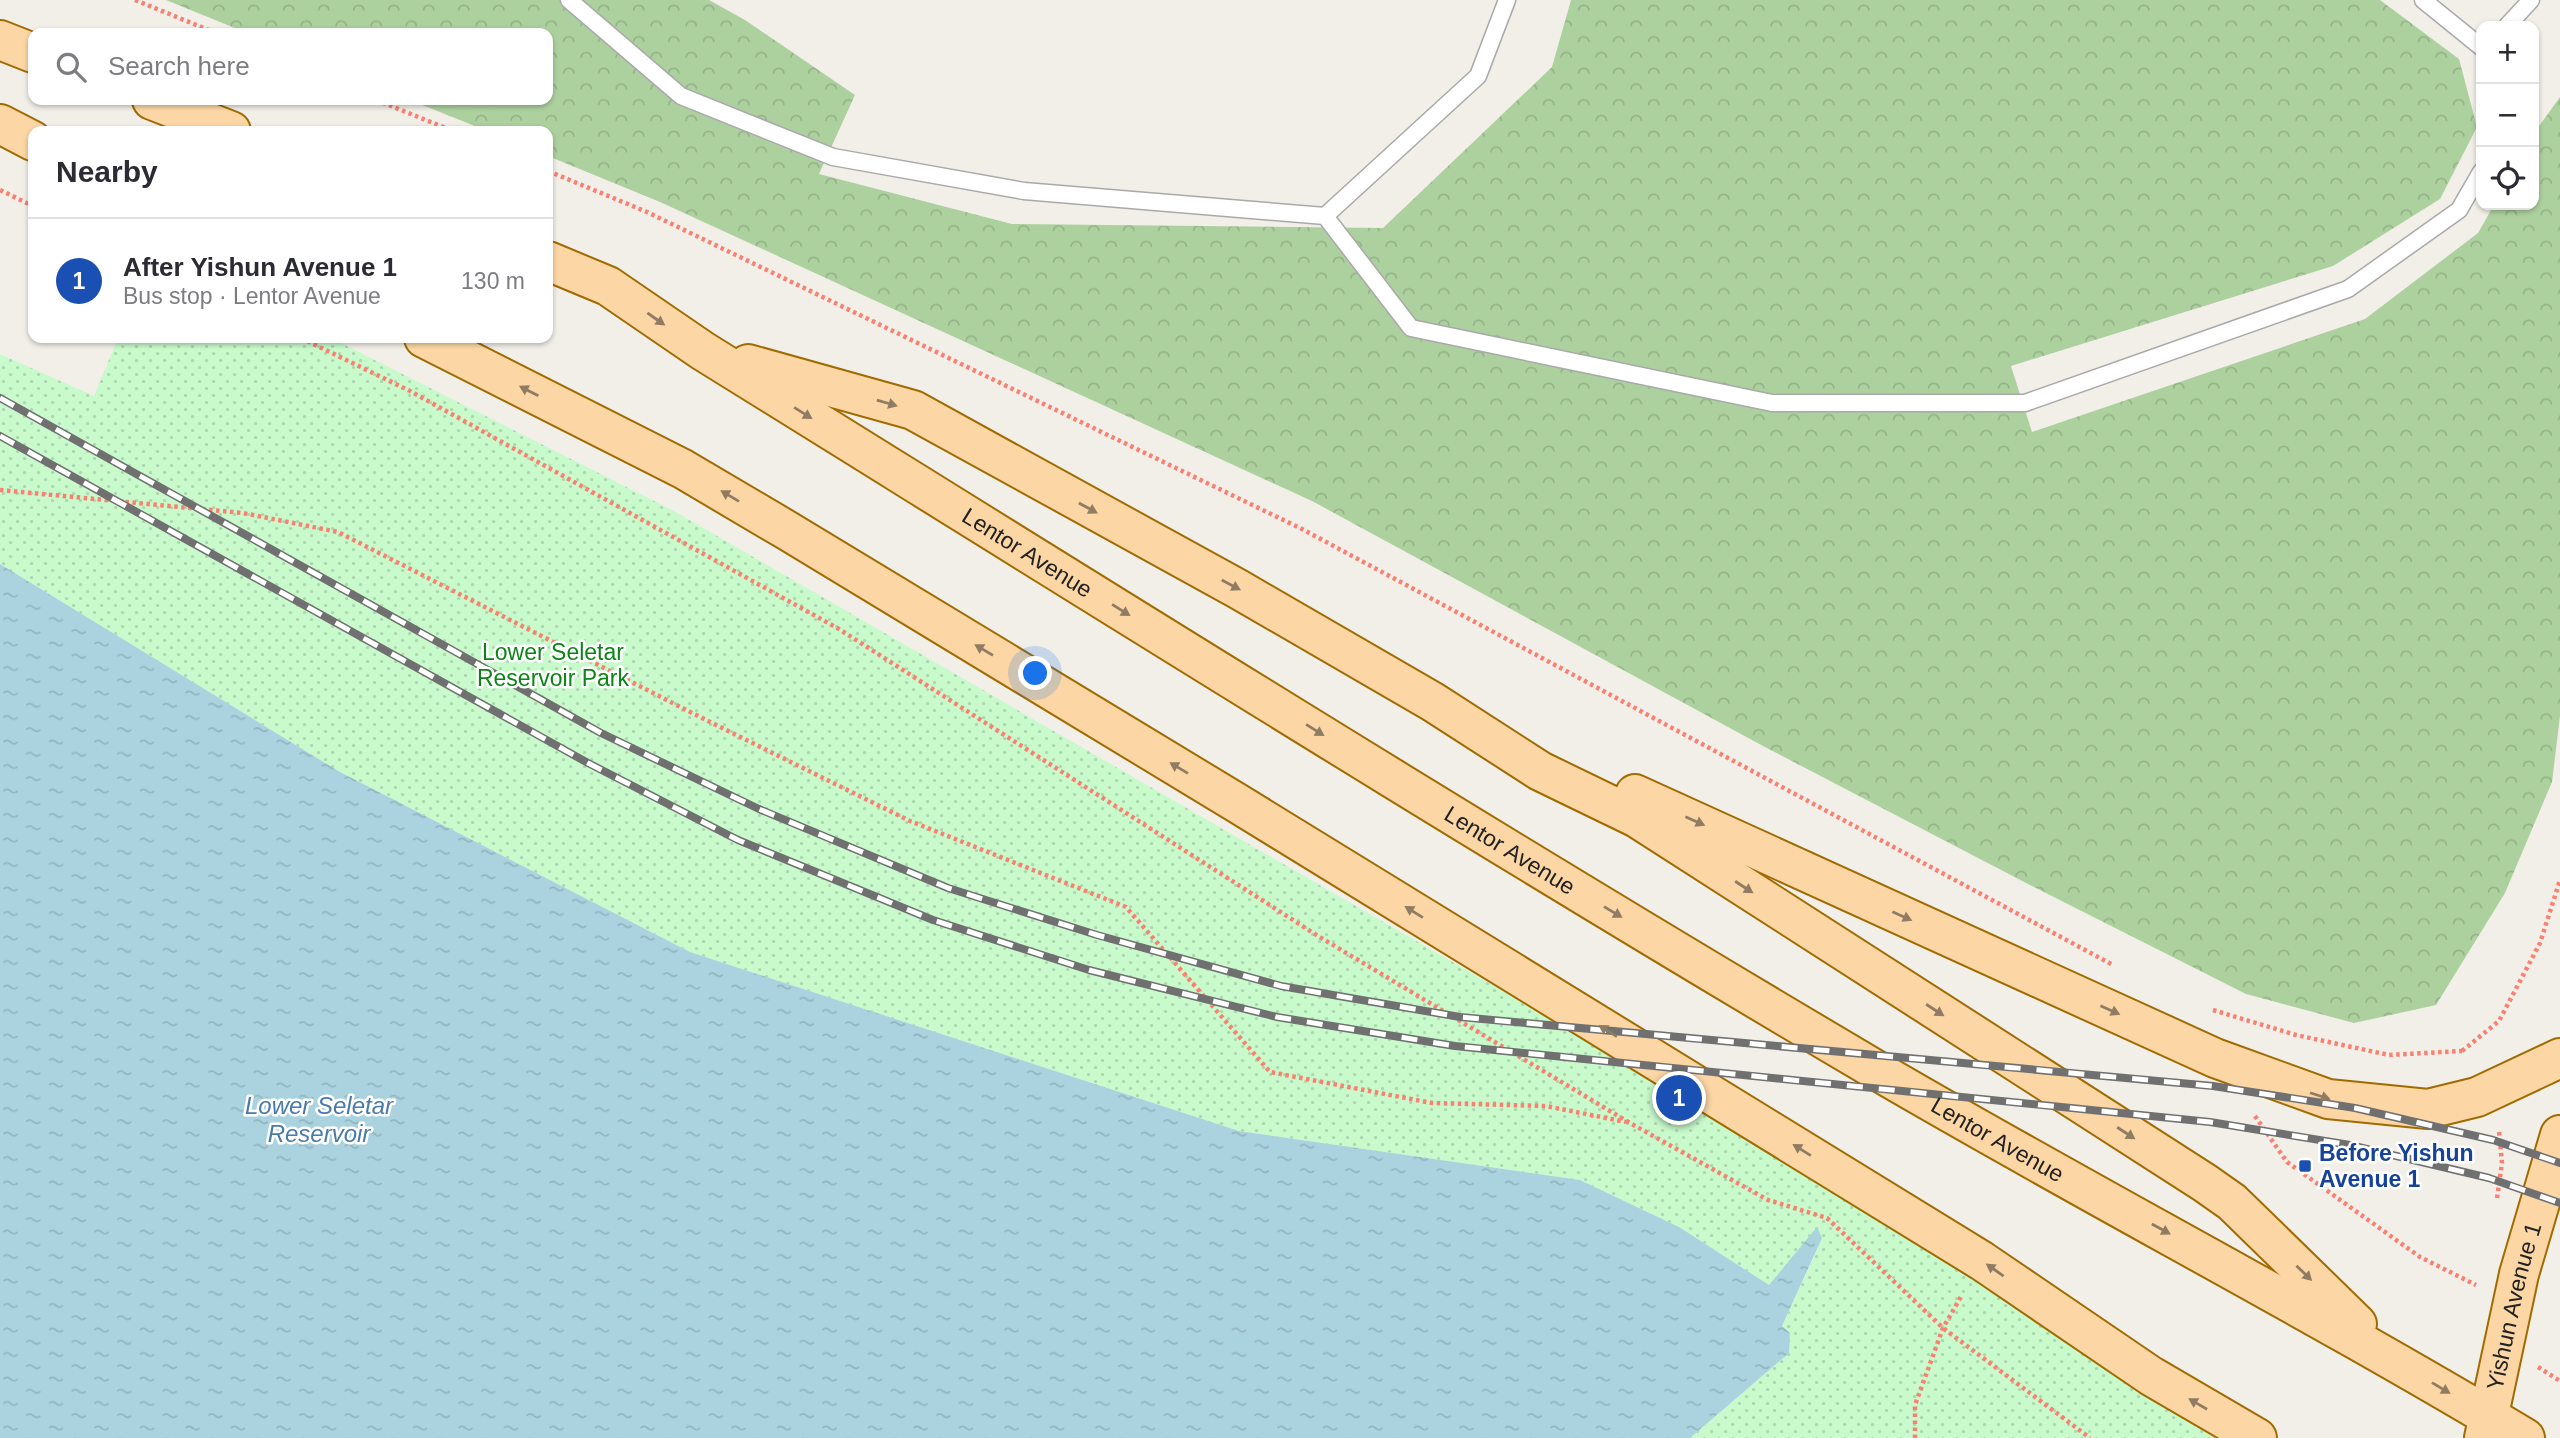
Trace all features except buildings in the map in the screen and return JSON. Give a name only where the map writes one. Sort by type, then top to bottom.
[{"type":"main road","points":[[0,40],[28,51]]},
{"type":"main road","points":[[165,105],[218,126]]},
{"type":"main road","points":[[0,124],[28,138]]},
{"type":"main road","name":"Lentor Avenue","points":[[553,263],[608,286],[703,351],[1482,834],[1881,1072],[2394,1360],[2486,1427],[2525,1438]]},
{"type":"main road","points":[[434,343],[695,476],[1249,810],[1982,1261],[2151,1376],[2257,1438]]},
{"type":"main road","points":[[703,351],[913,411],[1238,589],[1433,702],[1540,771],[1637,818],[2232,1202],[2394,1360]]},
{"type":"main road","points":[[1433,702],[2215,1058],[2328,1099],[2428,1109],[2477,1097],[2560,1058]]},
{"type":"main road","name":"Yishun Avenue 1","points":[[2486,1427],[2519,1274],[2560,1135]]},
{"type":"lane","points":[[569,0],[681,96],[833,156],[1024,191],[1325,216],[1478,76],[1507,0]]},
{"type":"lane","points":[[2423,0],[2476,43]]},
{"type":"lane","points":[[2512,21],[2531,0]]},
{"type":"lane","points":[[1325,216],[1411,328],[1772,403],[2025,403],[2348,289],[2459,210],[2476,181]]},
{"type":"path","points":[[135,0],[204,28]]},
{"type":"path","points":[[388,105],[441,126]]},
{"type":"path","points":[[553,173],[648,212],[1302,529],[2120,968]]},
{"type":"path","points":[[0,190],[28,204]]},
{"type":"path","points":[[311,343],[410,391],[839,629],[1318,936],[1630,1123],[1768,1200],[1827,1218],[1943,1328],[2090,1438]]},
{"type":"path","points":[[0,490],[243,513],[338,532],[910,821],[1126,907],[1270,1072],[1432,1102],[1546,1106],[1630,1123]]},
{"type":"path","points":[[2206,1008],[2296,1035],[2389,1055],[2462,1051],[2499,1021],[2540,943],[2560,880]]},
{"type":"path","points":[[2251,1110],[2287,1162],[2420,1257],[2480,1287]]},
{"type":"path","points":[[1915,1438],[1914,1405],[1943,1328],[1982,1261]]},
{"type":"green space","points":[[166,0],[709,0],[745,20],[855,95],[819,174],[1012,224],[1383,228],[1552,67],[1571,0],[2380,0],[2459,59],[2476,129],[2440,199],[2333,266],[2011,366],[2032,432],[2365,319],[2478,233],[2491,210],[2539,210],[2539,126],[2560,97],[2560,716],[2552,782],[2505,893],[2436,1005],[2354,1023],[2246,994],[1763,746],[1312,501],[660,202],[553,158],[553,126],[475,126],[422,105],[553,105],[553,28],[235,28]]},
{"type":"green space","name":"Lower Seletar Reservoir Park","points":[[116,343],[341,343],[674,511],[1827,1179],[2243,1438],[1690,1438],[1789,1353],[1782,1326],[1814,1257],[1817,1228],[1769,1285],[1679,1227],[1580,1180],[1239,1131],[690,952],[340,772],[0,564],[0,354],[94,396]]},
{"type":"water","name":"Lower Seletar Reservoir","points":[[0,564],[340,772],[690,952],[1239,1131],[1580,1180],[1679,1227],[1769,1285],[1817,1227],[1822,1238],[1782,1326],[1790,1333],[1789,1353],[1690,1438],[0,1438]]},
{"type":"railway","points":[[0,398],[601,733],[759,809],[948,888],[1097,935],[1281,986],[1460,1017],[2213,1086],[2355,1108],[2493,1140],[2560,1163]]},
{"type":"railway","points":[[0,436],[588,763],[738,840],[933,920],[1089,970],[1277,1017],[1455,1046],[2210,1122],[2350,1145],[2489,1178],[2560,1203]]},
{"type":"place","name":"After Yishun Avenue 1","points":[[1679,1098]]},
{"type":"place","name":"Before Yishun Avenue 1","points":[[2305,1166]]}]
